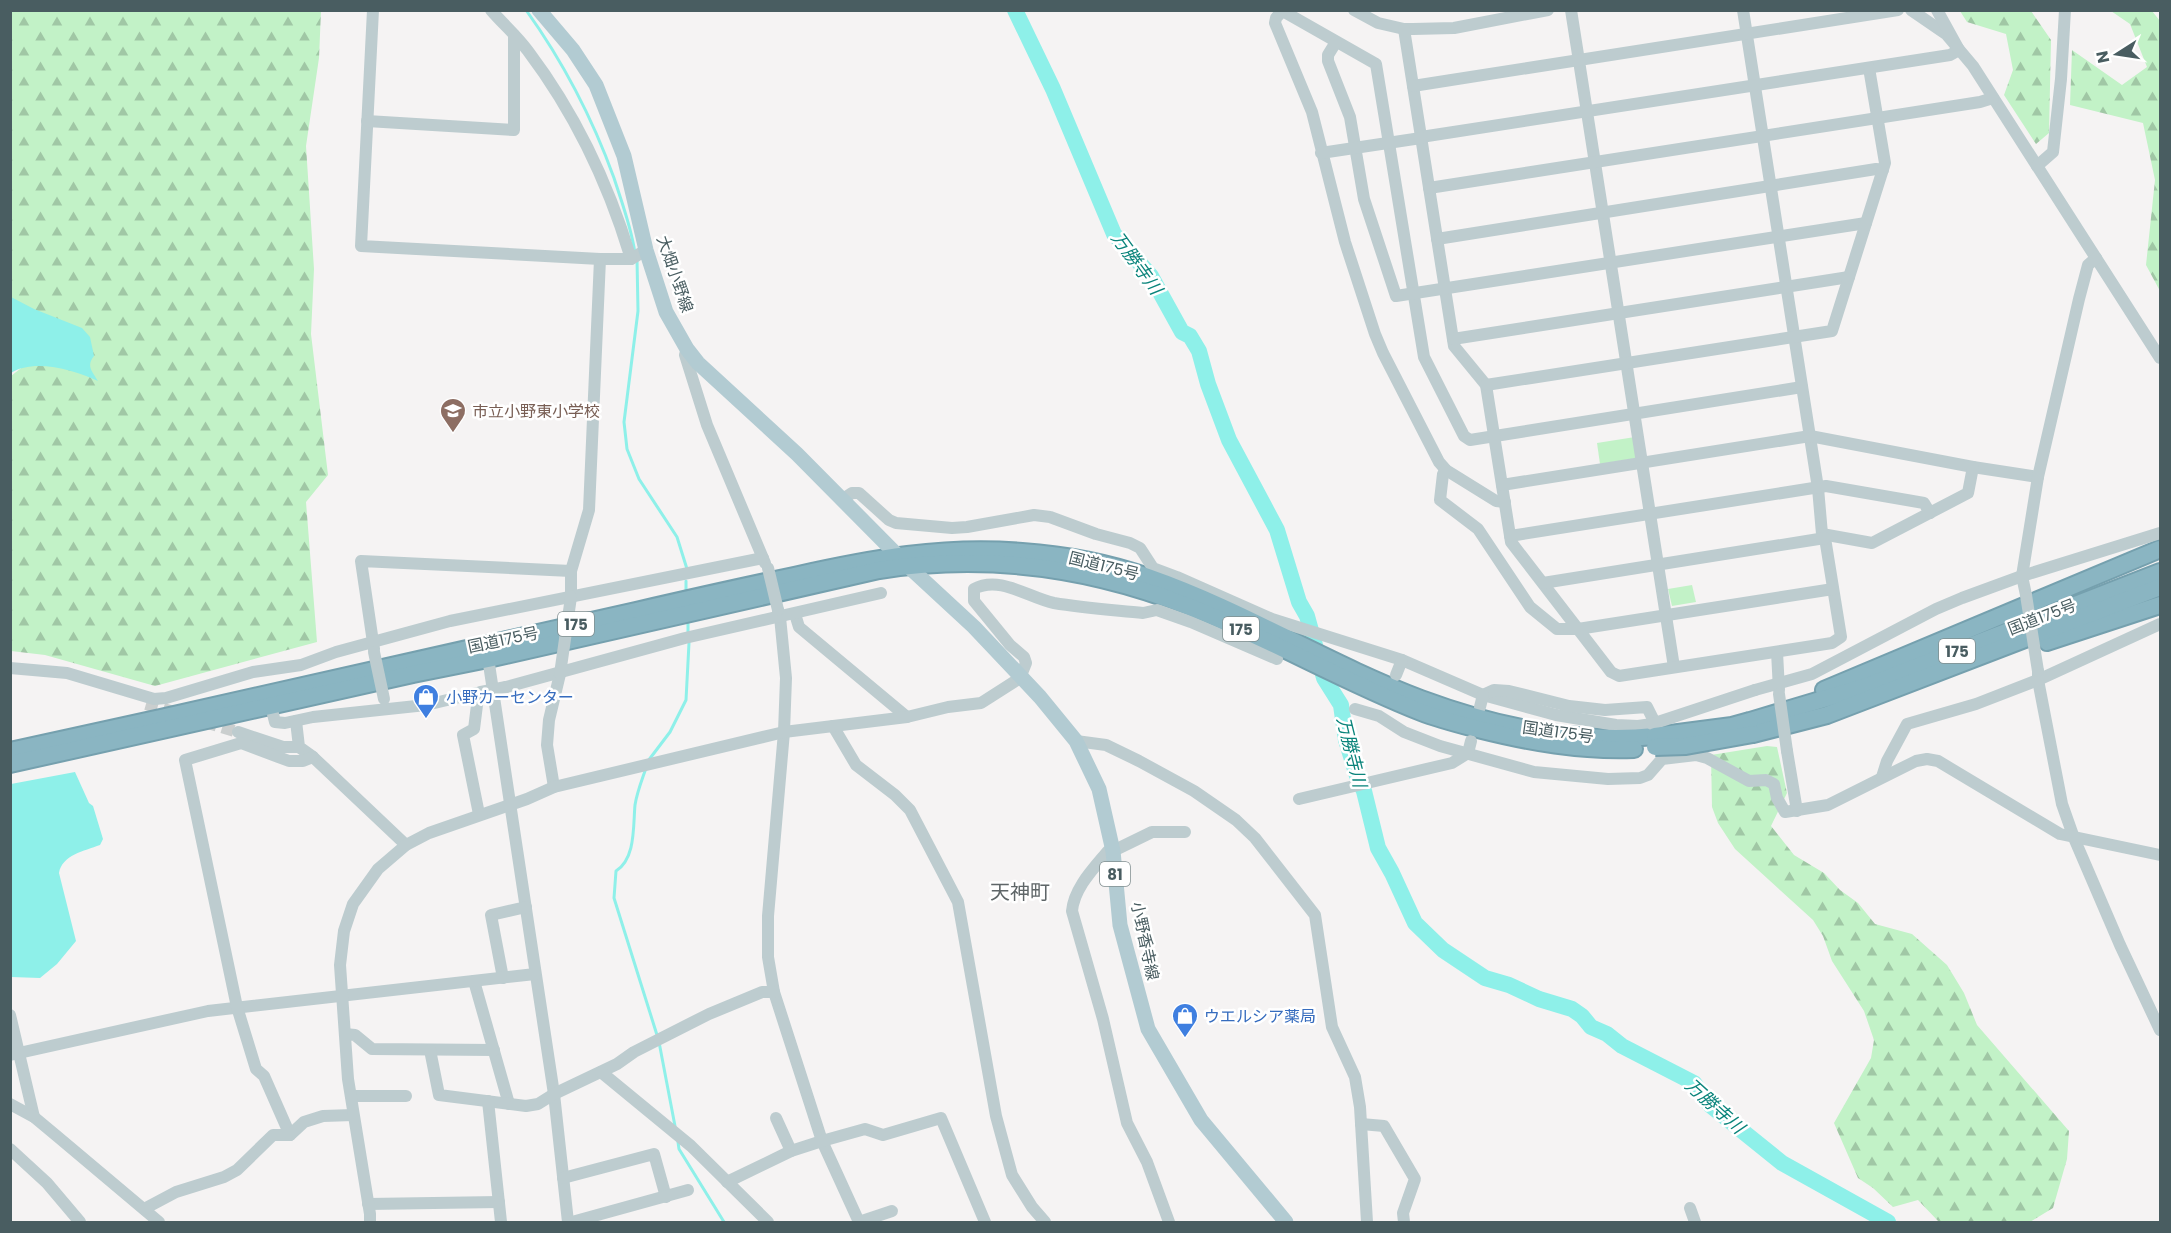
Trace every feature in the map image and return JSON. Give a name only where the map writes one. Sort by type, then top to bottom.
[{"type":"highway","name":"国道175号","points":[[10,764],[271,706],[813,572],[980,549],[1068,557],[1241,615],[1423,713],[1508,736],[1561,747],[1605,750],[1656,742],[1686,746],[1751,728],[1798,723],[1827,715],[2160,587]]},
{"type":"highway","points":[[1769,717],[1904,655],[2044,599],[2160,549]]},
{"type":"highway","name":"国道175号","points":[[1751,728],[1769,717],[1867,686],[2160,572]]},
{"type":"highway","points":[[1798,723],[1836,719],[2057,638],[2160,605]]},
{"type":"highway","name":"国道175号","points":[[10,751],[183,713],[487,652]]},
{"type":"main road","name":"大畑小野線","points":[[539,10],[573,50],[596,85],[624,156],[646,250],[666,312],[687,349],[698,363],[843,499],[904,560]]},
{"type":"main road","name":"小野香寺線","points":[[904,560],[974,627],[1040,697],[1076,741],[1099,789],[1113,851],[1120,925],[1148,1029],[1201,1120],[1286,1222]]},
{"type":"street","points":[[373,10],[361,246],[600,259],[631,259],[646,250]]},
{"type":"street","points":[[491,10],[541,68],[561,100],[600,175],[620,221],[631,259]]},
{"type":"street","points":[[1354,10],[1378,23],[1404,29],[1454,28],[1548,10]]},
{"type":"street","points":[[1571,10],[1674,668]]},
{"type":"street","points":[[1404,29],[1454,346],[1486,385],[1511,542],[1611,672],[1618,676],[1832,643],[1841,637],[1743,10]]},
{"type":"street","points":[[1413,86],[1898,10]]},
{"type":"street","points":[[1911,10],[1946,34],[1973,66],[2160,358]]},
{"type":"street","points":[[1921,10],[1932,23]]},
{"type":"street","points":[[1936,10],[1959,50]]},
{"type":"street","points":[[2037,165],[2053,152],[2061,80],[2065,10]]},
{"type":"street","points":[[1505,502],[1496,501],[1446,470],[1379,343],[1345,242],[1312,112],[1275,23],[1282,11],[1376,64],[1424,357],[1464,436],[1470,440],[1802,387]]},
{"type":"street","points":[[367,121],[514,130],[514,35]]},
{"type":"street","points":[[1336,42],[1328,55],[1328,61],[1350,117],[1364,199],[1396,296],[1866,223]]},
{"type":"street","points":[[1321,153],[1950,55],[1959,50]]},
{"type":"street","points":[[1486,385],[1832,331],[1885,164],[1879,117],[1869,68]]},
{"type":"street","points":[[1429,188],[1980,102],[1993,98]]},
{"type":"street","points":[[1437,239],[1876,169],[1883,170]]},
{"type":"street","points":[[2096,258],[2088,266],[2079,299],[2038,477],[2022,576],[2062,804],[2074,838],[2120,945],[2160,1030]]},
{"type":"street","points":[[554,787],[547,745],[549,720],[560,674],[571,597],[571,571],[590,510],[600,259]]},
{"type":"street","points":[[1453,339],[1849,277]]},
{"type":"street","points":[[687,349],[686,355],[707,425],[765,563],[779,614],[786,678],[784,732],[768,916],[768,957],[774,992],[822,1141],[859,1222],[892,1211]]},
{"type":"street","points":[[1502,485],[1810,436],[2038,477]]},
{"type":"street","points":[[1543,583],[1824,536],[1872,543],[1968,493],[1973,467]]},
{"type":"street","points":[[1446,470],[1443,474],[1440,500],[1478,530],[1530,608],[1557,629],[1578,629],[1833,589]]},
{"type":"street","points":[[1510,536],[1826,486],[1924,503],[1930,513]]},
{"type":"street","points":[[843,499],[852,493],[859,493],[889,520],[896,523],[928,527],[967,527],[1034,515],[1050,517],[1096,534],[1130,543],[1140,548],[1153,568],[1272,619],[1402,660],[1482,701],[1616,725],[1638,726],[1656,742],[1707,759],[1749,781],[1766,780],[1773,784],[1777,798],[1785,812],[1827,805],[1916,761],[1938,761],[2060,834],[2160,855]]},
{"type":"street","points":[[1656,742],[1755,690],[1779,689],[1812,674],[1936,609],[2022,576],[2160,533]]},
{"type":"street","points":[[385,704],[373,648],[361,561],[571,571]]},
{"type":"street","points":[[10,668],[67,673],[154,699],[179,695],[254,672],[301,665],[336,652],[373,648],[450,621],[765,563]]},
{"type":"street","points":[[370,1222],[353,1115],[340,965],[344,931],[353,904],[378,869],[406,845],[429,833],[527,799],[554,787],[784,732],[907,717],[948,707],[981,703],[1020,678],[1025,668],[1024,657],[1010,645],[975,601],[974,589],[978,587],[1008,586],[1053,603],[1143,614],[1157,610],[1277,658]]},
{"type":"street","points":[[271,706],[275,722],[296,721],[385,704],[426,705],[560,674],[779,614],[795,614],[881,593]]},
{"type":"street","points":[[795,614],[799,627],[907,717]]},
{"type":"street","points":[[1882,777],[1887,761],[1907,724],[1976,704],[2038,675],[2160,624]]},
{"type":"street","points":[[487,652],[554,1094],[570,1222],[688,1190]]},
{"type":"street","points":[[1777,652],[1779,689],[1797,811]]},
{"type":"street","points":[[1396,675],[1402,660]]},
{"type":"street","points":[[67,673],[89,686],[146,704]]},
{"type":"street","points":[[1355,709],[1381,712],[1404,732],[1440,746],[1469,747],[1534,772],[1608,779],[1640,778],[1648,775],[1659,728],[1647,707],[1605,710],[1569,706],[1509,691],[1494,690],[1482,701]]},
{"type":"street","points":[[477,693],[474,729],[463,735],[479,814]]},
{"type":"street","points":[[179,695],[183,713]]},
{"type":"street","points":[[296,721],[299,747]]},
{"type":"street","points":[[833,726],[856,765],[895,795],[909,810],[958,902],[996,1116],[1012,1175],[1032,1207],[1045,1222]]},
{"type":"street","points":[[238,732],[283,747],[299,747],[313,757],[406,845]]},
{"type":"street","points":[[1076,741],[1106,745],[1194,790],[1236,820],[1255,838],[1315,915],[1332,1027],[1354,1077],[1361,1124],[1367,1222]]},
{"type":"street","points":[[290,1135],[264,1076],[256,1069],[237,1006],[185,760],[242,743],[289,761],[313,757]]},
{"type":"street","points":[[1299,799],[1452,763],[1469,747]]},
{"type":"street","points":[[1169,1222],[1147,1162],[1127,1123],[1103,1019],[1072,911],[1079,888],[1108,851],[1113,851],[1152,832],[1185,832]]},
{"type":"street","points":[[502,978],[491,915],[526,908]]},
{"type":"street","points":[[15,1054],[237,1006],[535,974]]},
{"type":"street","points":[[474,981],[509,1104]]},
{"type":"street","points":[[430,1050],[439,1095],[526,1106],[538,1104],[554,1094],[617,1065],[634,1052],[709,1014],[762,992],[774,992]]},
{"type":"street","points":[[10,1015],[15,1054],[34,1117]]},
{"type":"street","points":[[345,1034],[355,1035],[372,1049],[494,1050]]},
{"type":"street","points":[[601,1072],[691,1146],[768,1222]]},
{"type":"street","points":[[351,1096],[406,1096]]},
{"type":"street","points":[[488,1101],[501,1222]]},
{"type":"street","points":[[10,1104],[34,1117],[159,1222]]},
{"type":"street","points":[[144,1209],[176,1192],[224,1177],[237,1170],[273,1135],[290,1135],[304,1122],[323,1116],[353,1115]]},
{"type":"street","points":[[776,1118],[791,1151]]},
{"type":"street","points":[[727,1182],[791,1151],[822,1141],[865,1129],[883,1135],[941,1118],[985,1222]]},
{"type":"street","points":[[1361,1124],[1384,1126],[1415,1179],[1403,1213],[1404,1222]]},
{"type":"street","points":[[10,1149],[47,1183],[81,1222]]},
{"type":"street","points":[[563,1178],[654,1154],[666,1197]]},
{"type":"street","points":[[368,1204],[499,1202]]},
{"type":"street","points":[[1690,1208],[1695,1222]]},
{"type":"green space","points":[[11,11],[321,11],[319,58],[306,146],[314,269],[311,334],[328,475],[306,502],[317,642],[155,686],[45,655],[11,651],[11,376],[30,361],[11,302]]},
{"type":"green space","points":[[1960,11],[2031,11],[2051,40],[2049,133],[2036,144],[2004,95],[2013,70],[2006,34],[1967,22]]},
{"type":"green space","points":[[2111,11],[2152,11],[2160,21],[2160,291],[2146,265],[2155,180],[2143,123],[2070,105],[2072,50],[2122,85],[2147,67],[2130,24]]},
{"type":"green space","points":[[1635,437],[1638,458],[1600,464],[1597,443]]},
{"type":"green space","points":[[1692,585],[1696,602],[1672,606],[1668,589]]},
{"type":"green space","points":[[1767,746],[1777,747],[1787,793],[1771,826],[1794,855],[1824,873],[1840,890],[1858,903],[1875,924],[1912,934],[1947,965],[1964,993],[1977,1025],[2069,1131],[2067,1159],[2053,1208],[2030,1222],[1939,1222],[1918,1200],[1893,1207],[1873,1188],[1858,1178],[1834,1123],[1871,1058],[1874,1040],[1864,1011],[1832,961],[1823,936],[1813,920],[1735,849],[1718,823],[1712,807],[1711,755]]},
{"type":"water","points":[[11,297],[82,328],[90,337],[94,356],[90,366],[98,381],[54,367],[31,366],[11,373]]},
{"type":"water","points":[[75,772],[89,803],[93,806],[103,839],[100,845],[69,858],[64,862],[59,873],[76,941],[57,964],[40,978],[11,977],[11,784]]},
{"type":"waterway","points":[[526,10],[565,70],[596,133],[614,178],[635,253]]},
{"type":"waterway","name":"万勝寺川","points":[[1015,10],[1053,89],[1114,234],[1151,276],[1182,332],[1190,336],[1199,351],[1208,384],[1229,440],[1277,530],[1299,602],[1307,616],[1324,678],[1341,705],[1346,740],[1364,791],[1378,848],[1415,923],[1443,950],[1485,978],[1572,1009],[1591,1027],[1607,1034],[1622,1046],[1694,1083],[1710,1105],[1782,1163],[1888,1222]]},
{"type":"waterway","points":[[637,259],[638,311],[624,422],[627,449],[639,479],[677,537],[687,569]]},
{"type":"waterway","points":[[686,581],[686,590]]},
{"type":"waterway","points":[[688,623],[688,632]]},
{"type":"waterway","points":[[648,761],[670,732],[686,700],[689,643]]},
{"type":"waterway","points":[[646,768],[635,805],[630,850],[627,858],[616,871],[614,898],[657,1035]]},
{"type":"waterway","points":[[659,1042],[675,1126]]},
{"type":"waterway","points":[[678,1142],[679,1149],[724,1222]]},
{"type":"tunnel","points":[[146,704],[177,713]]},
{"type":"tunnel","points":[[205,722],[238,732]]},
{"type":"place","name":"市立小野東小学校","points":[[453,434]]},
{"type":"place","name":"小野カーセンター","points":[[426,720]]},
{"type":"place","name":"ウエルシア薬局","points":[[1185,1039]]},
{"type":"district","name":"天神町","points":[[1020,892]]}]
